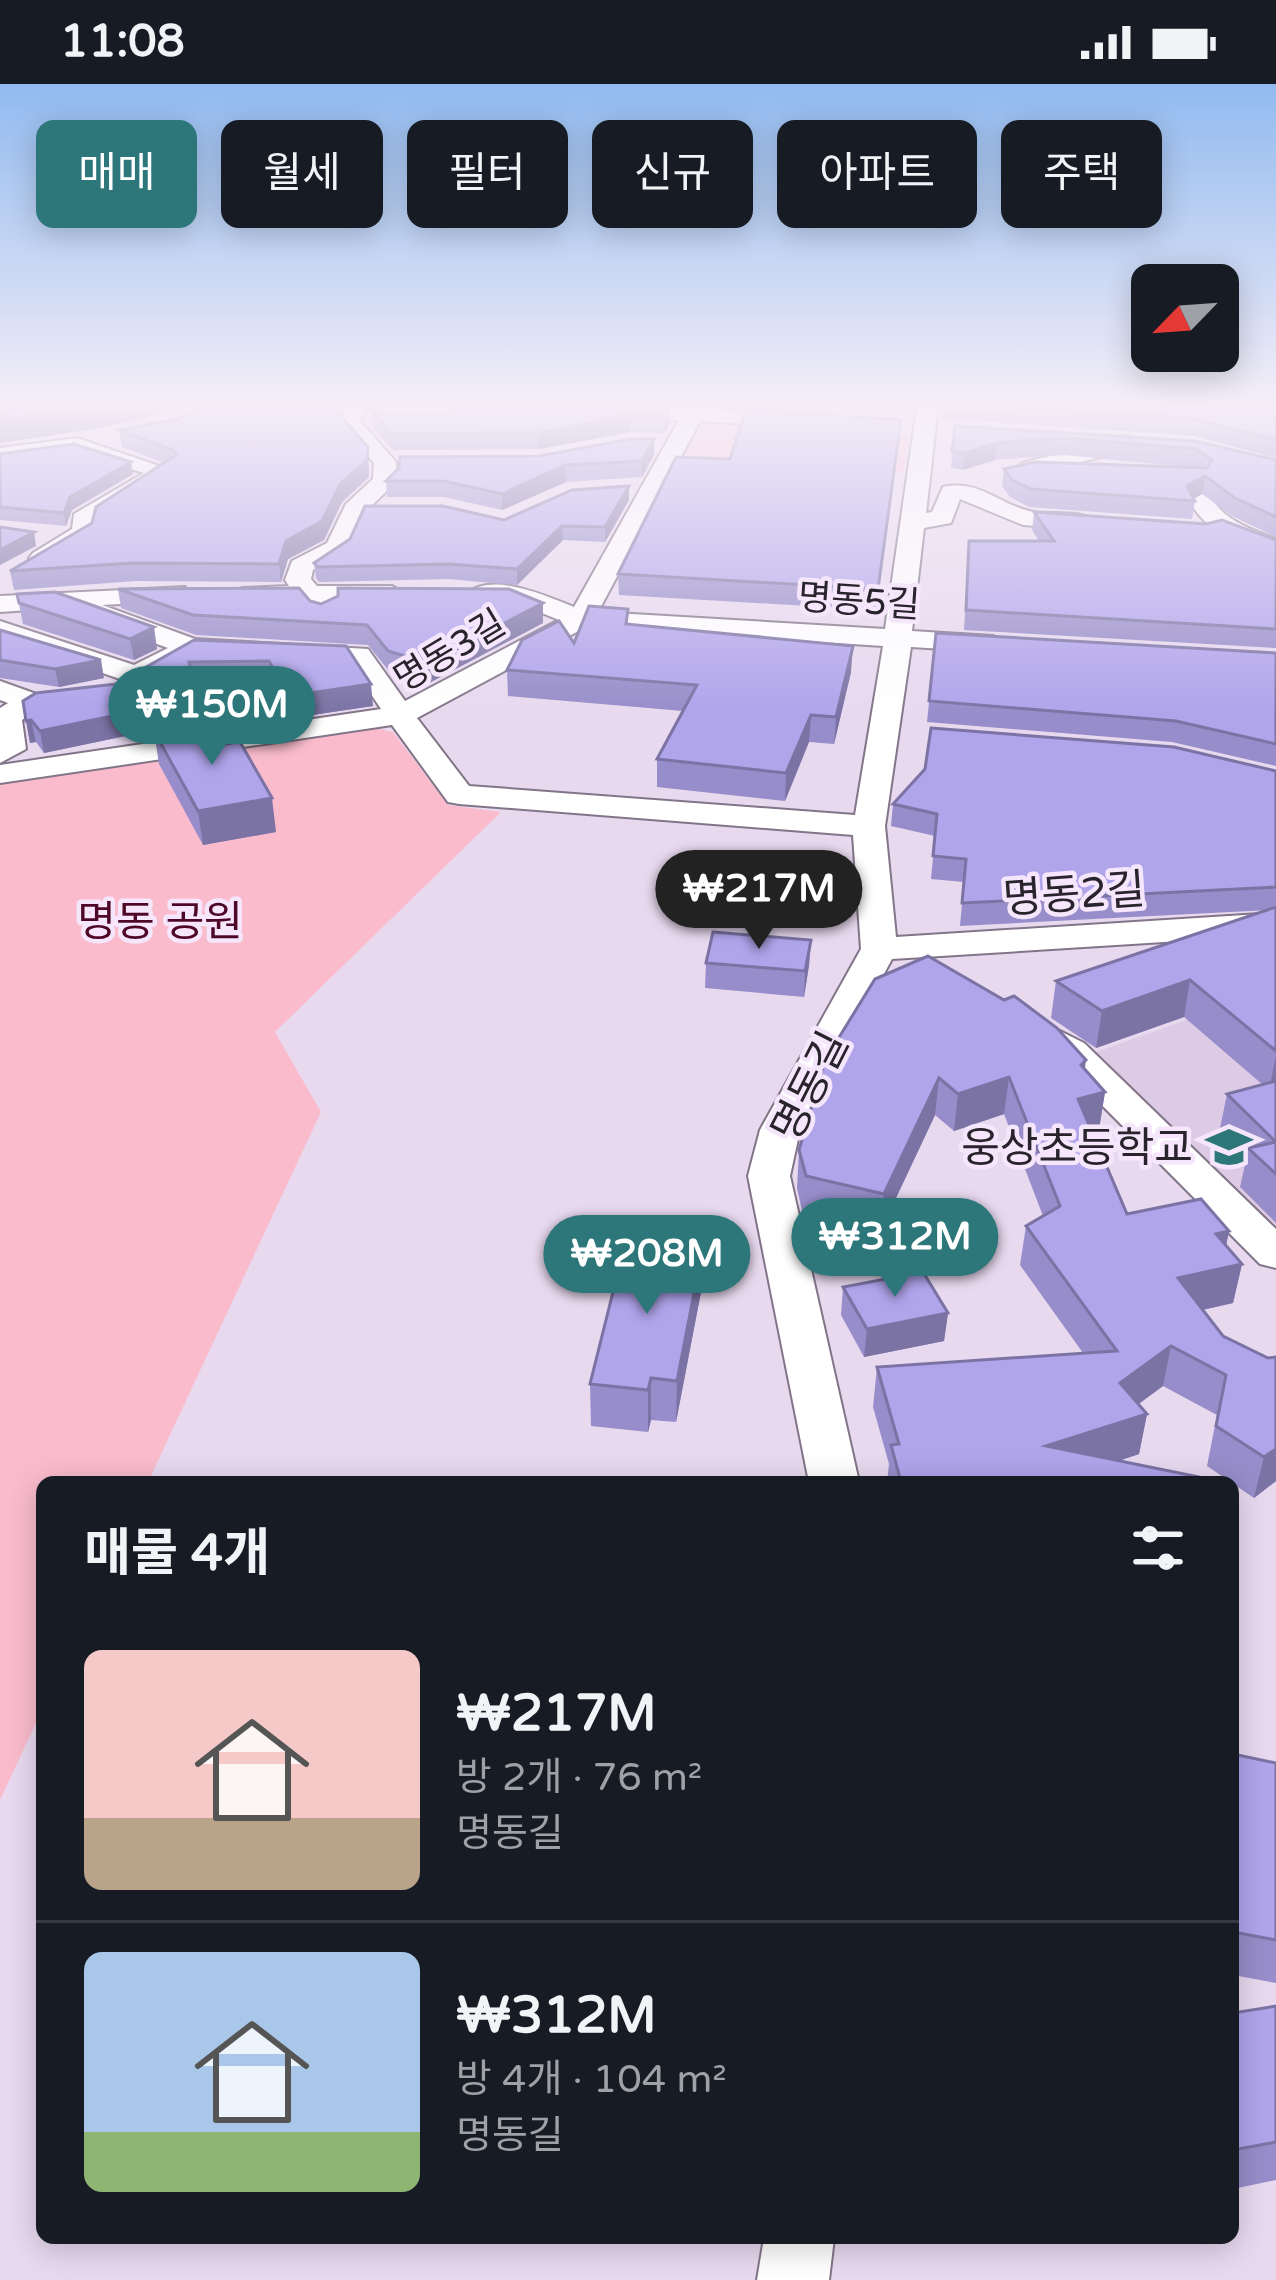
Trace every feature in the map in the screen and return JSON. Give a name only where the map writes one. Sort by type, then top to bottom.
[{"type":"street","points":[[0,586],[84,532],[83,519],[99,509]]},
{"type":"street","points":[[0,774],[400,715],[298,580],[301,566],[338,548],[354,509]]},
{"type":"street","points":[[0,604],[220,594],[437,594],[526,597],[581,619],[631,509]]},
{"type":"street","points":[[916,509],[898,638],[898,733],[869,826],[879,950],[940,969],[959,981]]},
{"type":"street","points":[[914,522],[942,518],[945,509]]},
{"type":"street","points":[[1007,509],[1024,518],[1114,525]]},
{"type":"street","points":[[1204,509],[1220,525],[1276,548]]},
{"type":"street","points":[[1181,529],[1204,531],[1220,525]]},
{"type":"street","points":[[37,534],[73,539]]},
{"type":"street","points":[[0,586],[191,647],[358,655]]},
{"type":"street","name":"명동5길","points":[[581,619],[1016,646]]},
{"type":"street","name":"명동3길","points":[[581,619],[400,715],[459,795],[869,826]]},
{"type":"street","points":[[0,629],[136,675]]},
{"type":"street","points":[[107,695],[191,647]]},
{"type":"street","points":[[0,690],[32,702]]},
{"type":"street","points":[[0,754],[10,749],[7,716],[32,702],[70,699]]},
{"type":"street","name":"명동2길","points":[[879,950],[1276,924]]},
{"type":"street","name":"명동길","points":[[833,1476],[769,1176],[780,1130],[879,950]]},
{"type":"street","points":[[1015,1016],[1070,1051],[1276,1254]]},
{"type":"street","points":[[793,2280],[799,2244]]},
{"type":"shaded area","name":"웅상초등학교","points":[[1276,988],[1276,1240],[1088,1055]]},
{"type":"green space","name":"명동 공원","points":[[366,726],[393,732],[448,805],[501,812],[275,1032],[321,1112],[151,1476],[36,1476],[36,1723],[0,1800],[0,781]]},
{"type":"building","points":[[95,509],[328,509],[322,521],[286,541],[279,564],[133,563],[10,571],[92,523]]},
{"type":"building","points":[[363,509],[458,509],[504,520],[528,509],[615,509],[605,527],[562,526],[517,569],[448,564],[318,567],[314,563],[350,539]]},
{"type":"building","points":[[650,509],[889,509],[878,589],[618,574]]},
{"type":"building","points":[[1034,512],[1206,524],[1222,520],[1276,540],[1276,629],[966,610],[969,541],[1054,541]]},
{"type":"building","points":[[0,527],[34,532],[0,550]]},
{"type":"building","points":[[299,588],[310,601],[321,604],[338,596],[338,588],[509,589],[543,603],[428,663],[388,651],[367,625],[193,615],[118,589]]},
{"type":"building","points":[[55,592],[154,627],[130,639],[19,603],[17,594]]},
{"type":"building","points":[[589,606],[628,609],[626,624],[853,646],[836,717],[811,715],[786,773],[657,759],[697,685],[507,670],[522,640],[559,621],[574,643]]},
{"type":"building","points":[[0,630],[101,660],[55,669],[0,660]]},
{"type":"building","points":[[936,633],[1276,653],[1276,744],[1176,721],[929,701]]},
{"type":"building","points":[[194,640],[346,646],[371,684],[290,696],[269,661],[189,662],[200,709],[132,718],[131,712],[40,731],[31,720],[26,721],[23,701],[36,693],[116,684]]},
{"type":"building","points":[[205,724],[207,733],[218,731],[226,744],[240,742],[272,798],[198,811],[154,731]]},
{"type":"building","points":[[931,728],[1174,747],[1276,771],[1276,887],[962,903],[966,859],[933,856],[937,814],[893,804],[925,769]]},
{"type":"building","points":[[1276,907],[1276,1051],[1190,980],[1102,1011],[1056,981]]},
{"type":"building","points":[[713,932],[811,940],[805,971],[706,963]]},
{"type":"building","points":[[928,956],[1004,1000],[1014,996],[1057,1028],[1086,1060],[1081,1065],[1105,1092],[1078,1099],[1127,1214],[1201,1199],[1229,1231],[1216,1234],[1242,1264],[1178,1278],[1223,1336],[1268,1358],[1276,1357],[1276,1449],[1264,1457],[1216,1426],[1226,1375],[1171,1346],[1120,1383],[1147,1414],[1046,1446],[1194,1476],[899,1476],[891,1445],[899,1444],[877,1367],[1117,1351],[1026,1226],[1060,1206],[1009,1077],[958,1094],[939,1078],[884,1194],[806,1176],[799,1150],[825,1060],[875,979]]},
{"type":"building","points":[[1276,1081],[1276,1142],[1227,1094]]},
{"type":"building","points":[[1276,1142],[1276,1174],[1248,1148]]},
{"type":"building","points":[[625,1244],[702,1252],[677,1381],[651,1378],[648,1390],[590,1384]]},
{"type":"building","points":[[923,1272],[948,1313],[867,1329],[843,1287]]},
{"type":"building","points":[[1239,1755],[1276,1763],[1276,1940],[1239,1933]]},
{"type":"building","points":[[1276,2006],[1276,2142],[1239,2149],[1239,2012]]},
{"type":"place","name":"웅상초등학교","points":[[1229,1147]]}]
